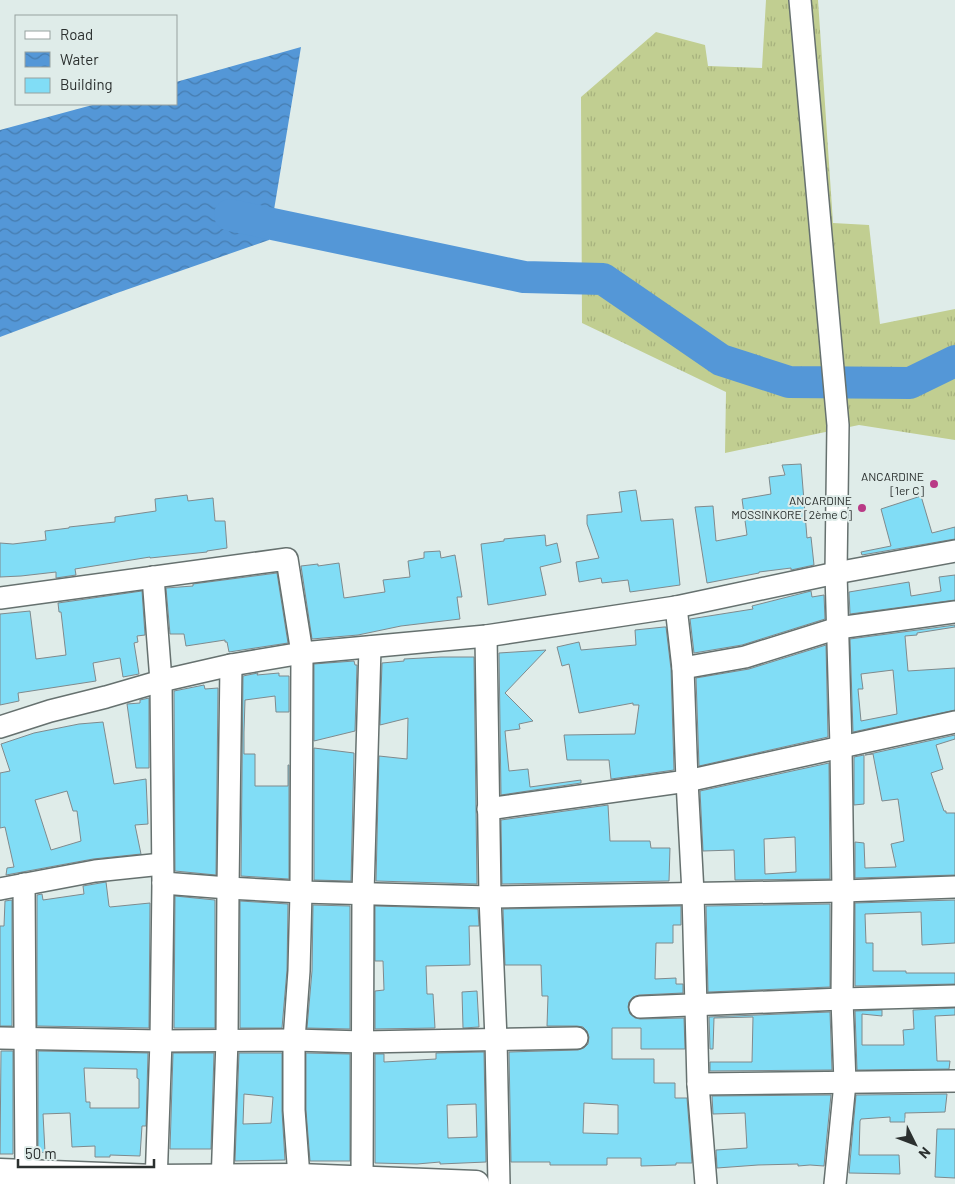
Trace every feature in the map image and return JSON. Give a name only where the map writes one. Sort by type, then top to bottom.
[{"type":"main road","points":[[0,1172],[26,1179],[476,1184]]},
{"type":"street","points":[[800,0],[838,425],[836,573],[841,747],[842,999],[845,1083],[835,1184]]},
{"type":"street","points":[[0,727],[50,711],[161,681],[231,665],[302,654],[486,636],[676,607],[836,573],[955,551]]},
{"type":"street","points":[[0,598],[286,559],[302,654],[301,892],[299,971],[294,1040],[294,1110],[299,1181]]},
{"type":"street","points":[[153,577],[161,681],[163,873],[161,1041],[155,1181]]},
{"type":"street","points":[[676,607],[683,668],[694,893],[698,1084],[706,1184]]},
{"type":"street","points":[[683,668],[745,657],[838,628],[955,612]]},
{"type":"street","points":[[486,636],[490,897],[496,1039],[499,1184]]},
{"type":"street","points":[[362,1182],[363,894],[370,647]]},
{"type":"street","points":[[222,1181],[227,1040],[231,665]]},
{"type":"street","points":[[488,810],[687,780],[955,722]]},
{"type":"street","points":[[0,889],[95,871],[163,873],[228,888],[490,897],[843,891],[955,887]]},
{"type":"street","points":[[24,884],[26,1179]]},
{"type":"street","points":[[640,1008],[955,996]]},
{"type":"street","points":[[0,1038],[363,1042],[577,1038]]},
{"type":"street","points":[[698,1084],[955,1081]]},
{"type":"green space","points":[[766,0],[818,0],[833,223],[869,225],[880,324],[955,309],[955,440],[859,425],[725,453],[726,392],[582,323],[581,97],[656,32],[705,45],[708,66],[762,68]]},
{"type":"water","points":[[301,47],[269,240],[117,293],[0,337],[0,130],[92,105],[178,105],[178,81]]},
{"type":"building","points":[[801,464],[807,538],[811,537],[814,565],[791,570],[791,568],[759,572],[707,583],[695,507],[713,506],[716,541],[747,535],[742,499],[771,494],[769,477],[785,475],[782,465]]},
{"type":"building","points":[[636,490],[641,521],[673,519],[680,585],[630,592],[628,580],[602,583],[601,578],[579,582],[576,562],[599,558],[587,524],[587,515],[622,512],[619,492]]},
{"type":"building","points":[[187,495],[188,501],[213,498],[215,521],[225,521],[227,548],[207,552],[150,557],[75,569],[76,575],[56,578],[56,572],[0,577],[0,543],[13,544],[46,540],[45,531],[115,522],[115,517],[156,511],[155,499]]},
{"type":"building","points":[[921,496],[932,533],[955,527],[955,539],[862,555],[861,552],[891,546],[881,509]]},
{"type":"building","points":[[545,535],[546,546],[557,543],[561,562],[540,567],[546,595],[488,605],[481,544],[504,541],[504,539]]},
{"type":"building","points":[[440,551],[441,558],[455,555],[462,597],[457,597],[460,619],[401,626],[358,635],[312,639],[301,566],[339,563],[344,598],[385,592],[383,580],[410,577],[408,561],[424,558],[424,552]]},
{"type":"building","points":[[277,573],[288,643],[229,652],[225,640],[186,646],[184,634],[170,634],[166,588],[193,586],[193,584]]},
{"type":"building","points":[[955,575],[955,600],[850,614],[849,592],[909,582],[911,596],[941,591],[939,577]]},
{"type":"building","points":[[142,591],[145,635],[137,636],[138,642],[134,643],[139,674],[123,677],[120,658],[93,663],[96,681],[18,693],[19,701],[0,705],[0,614],[30,611],[36,659],[66,655],[61,612],[59,612],[58,603]]},
{"type":"building","points":[[811,591],[812,597],[824,595],[825,619],[742,645],[694,653],[690,619],[753,609],[752,606]]},
{"type":"building","points":[[955,625],[955,627],[905,636],[908,671],[955,668],[955,710],[853,732],[850,639]],"holes":[[[893,670],[897,714],[861,721],[858,689],[863,689],[861,674]]]},
{"type":"building","points":[[666,627],[671,669],[674,770],[611,779],[609,760],[567,760],[564,735],[635,734],[639,705],[633,705],[633,703],[579,713],[569,664],[562,666],[557,647],[579,642],[581,650],[636,645],[635,630]]},
{"type":"building","points":[[826,645],[828,737],[699,766],[696,678],[749,669]]},
{"type":"building","points":[[546,650],[505,693],[533,721],[519,724],[520,729],[505,731],[509,771],[528,769],[530,787],[581,780],[581,783],[501,795],[499,653]]},
{"type":"building","points":[[474,657],[477,884],[376,881],[379,756],[407,759],[408,718],[380,725],[382,663],[404,661],[404,659]]},
{"type":"building","points":[[354,661],[355,665],[357,665],[355,731],[314,741],[314,664]]},
{"type":"building","points":[[258,673],[257,675],[279,673],[279,676],[289,676],[289,712],[276,712],[275,696],[245,700],[244,754],[255,754],[255,786],[288,786],[289,765],[289,879],[241,876],[243,676]]},
{"type":"building","points":[[204,685],[205,689],[218,688],[216,875],[175,871],[174,691]]},
{"type":"building","points":[[149,698],[149,768],[136,768],[127,704],[140,703],[140,700]]},
{"type":"building","points":[[103,722],[114,784],[146,779],[148,824],[135,825],[141,854],[93,859],[6,875],[7,868],[14,867],[5,827],[0,828],[0,773],[10,771],[1,744],[34,733],[79,724]],"holes":[[[67,791],[73,811],[77,811],[81,841],[51,850],[35,800]]]},
{"type":"building","points":[[955,735],[955,739],[936,745],[943,769],[931,773],[944,811],[946,813],[955,813],[955,875],[855,878],[855,842],[864,843],[865,868],[896,867],[891,844],[904,841],[898,799],[882,801],[873,754],[865,755]]},
{"type":"building","points":[[314,748],[354,753],[351,881],[314,880]]},
{"type":"building","points":[[864,755],[864,804],[854,805],[854,757]]},
{"type":"building","points":[[829,763],[830,879],[735,880],[734,850],[703,851],[700,791]],"holes":[[[795,837],[796,872],[765,874],[764,839]]]},
{"type":"building","points":[[608,805],[610,841],[650,841],[651,848],[670,848],[669,881],[502,884],[501,820]]},
{"type":"building","points":[[106,882],[110,907],[150,903],[149,1028],[37,1026],[37,895],[42,894],[43,900],[84,894],[83,886]]},
{"type":"building","points":[[175,896],[215,900],[215,1028],[174,1028]]},
{"type":"building","points":[[12,900],[12,1026],[0,1026],[0,926],[4,926],[5,901]]},
{"type":"building","points":[[955,900],[955,943],[922,945],[921,912],[865,914],[866,943],[873,943],[873,971],[955,973],[955,984],[855,986],[855,903]]},
{"type":"building","points":[[240,901],[288,904],[287,970],[282,1028],[240,1028]]},
{"type":"building","points":[[830,904],[830,987],[708,992],[706,906]]},
{"type":"building","points":[[313,905],[350,906],[350,1029],[307,1028],[312,971]]},
{"type":"building","points":[[375,906],[478,909],[479,926],[469,926],[470,965],[426,966],[427,994],[433,994],[435,1028],[375,1029],[375,991],[384,990],[383,961],[375,961]]},
{"type":"building","points":[[681,906],[681,925],[673,925],[673,943],[656,943],[655,979],[676,978],[676,984],[683,984],[683,993],[639,995],[633,997],[628,1007],[630,1014],[640,1019],[684,1018],[685,1049],[641,1049],[641,1028],[612,1028],[612,1059],[654,1059],[654,1083],[675,1083],[675,1098],[687,1098],[692,1163],[641,1166],[641,1158],[607,1158],[607,1165],[550,1165],[550,1162],[511,1162],[509,1052],[578,1050],[588,1044],[589,1037],[583,1027],[547,1026],[548,996],[542,996],[541,965],[505,965],[503,909]],"holes":[[[584,1103],[618,1105],[618,1134],[583,1133]]]},
{"type":"building","points":[[477,991],[479,1027],[463,1028],[462,992]]},
{"type":"building","points":[[955,1008],[955,1015],[935,1016],[937,1061],[950,1061],[949,1069],[857,1070],[855,1011],[882,1010],[882,1016],[862,1014],[862,1045],[904,1045],[903,1030],[914,1029],[913,1010]]},
{"type":"building","points":[[830,1012],[832,1070],[710,1071],[710,1062],[752,1062],[753,1017],[714,1018],[713,1049],[710,1049],[709,1017]]},
{"type":"building","points":[[1,1051],[13,1051],[13,1154],[0,1154]]},
{"type":"building","points":[[38,1051],[148,1053],[146,1126],[142,1126],[140,1156],[110,1155],[110,1157],[95,1157],[95,1146],[72,1147],[70,1113],[43,1114],[45,1152],[38,1153]],"holes":[[[84,1068],[137,1069],[139,1108],[90,1108],[90,1102],[86,1102]]]},
{"type":"building","points":[[484,1052],[486,1162],[440,1164],[440,1162],[417,1164],[375,1163],[375,1054],[384,1054],[384,1062],[436,1059],[436,1053]],"holes":[[[476,1104],[477,1137],[448,1138],[447,1105]]]},
{"type":"building","points":[[173,1053],[214,1053],[211,1149],[170,1149]]},
{"type":"building","points":[[239,1053],[282,1053],[282,1111],[285,1160],[235,1161]],"holes":[[[244,1094],[273,1097],[271,1123],[243,1124]]]},
{"type":"building","points":[[306,1053],[350,1054],[350,1161],[310,1161],[306,1110]]},
{"type":"building","points":[[947,1094],[945,1112],[905,1113],[905,1122],[890,1122],[890,1117],[861,1119],[859,1155],[899,1155],[900,1174],[849,1173],[856,1095]]},
{"type":"building","points":[[831,1095],[824,1166],[798,1166],[798,1164],[717,1168],[716,1150],[747,1148],[745,1113],[713,1114],[712,1096]]},
{"type":"building","points":[[937,1129],[955,1129],[955,1178],[935,1177]]},
{"type":"waterway","points":[[230,215],[524,277],[603,279],[721,360],[789,382],[910,383],[955,361]]},
{"type":"place","name":"ANCARDINE [1er C]","points":[[934,484]]},
{"type":"place","name":"ANCARDINE MOSSINKORE [2ème C]","points":[[862,508]]}]
